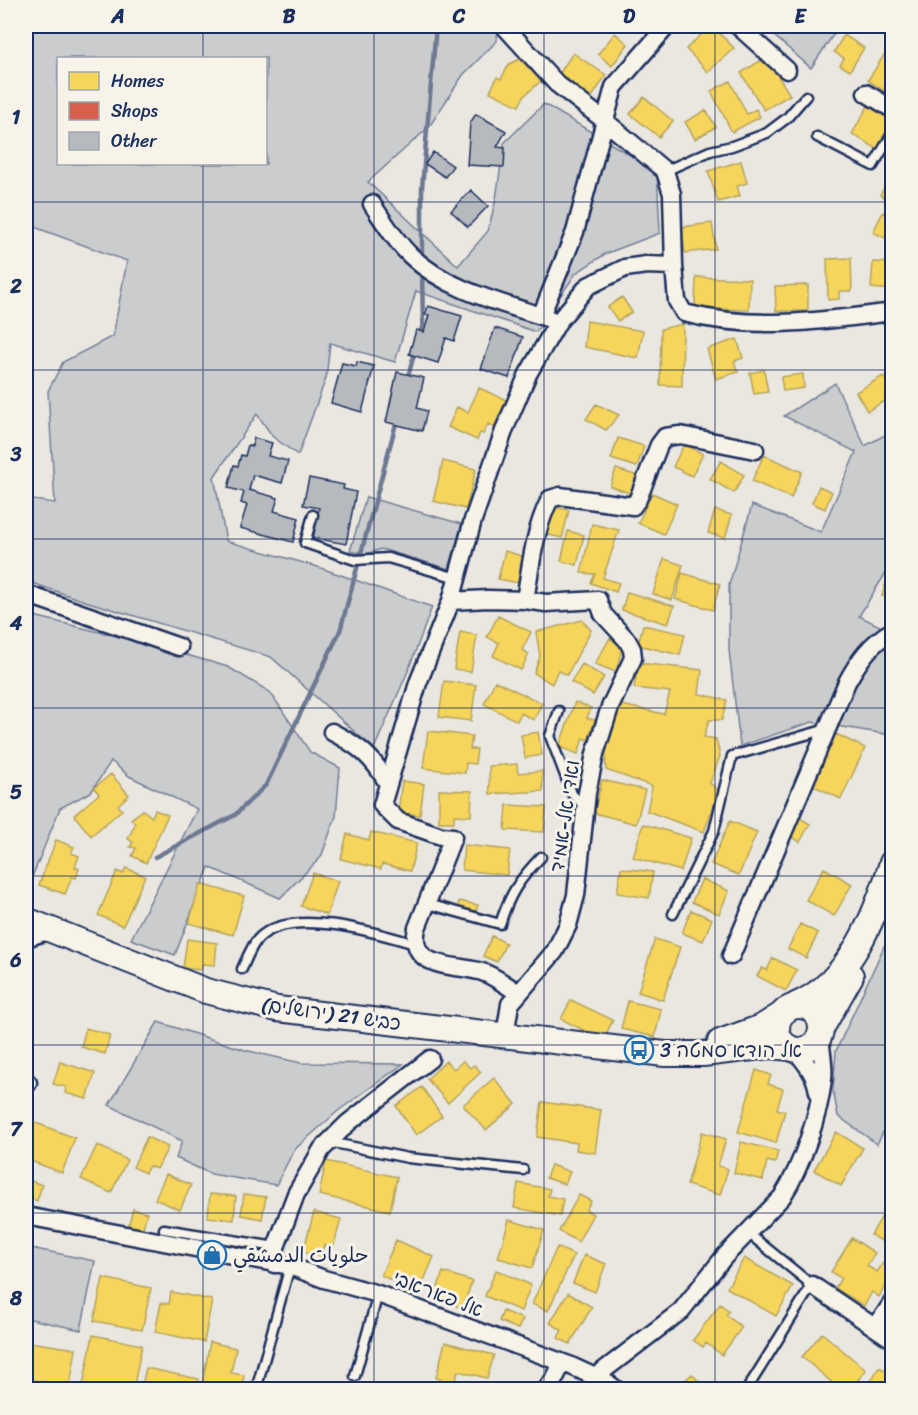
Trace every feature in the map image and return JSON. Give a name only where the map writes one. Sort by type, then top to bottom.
[{"type":"main road","name":"כביש 21 (ירושלים)","points":[[650,1053],[723,1041],[762,1027],[824,989],[851,954],[874,915],[892,863]]},
{"type":"main road","points":[[820,1031],[818,1016],[804,1006],[788,1010],[776,1028],[778,1036],[785,1045],[793,1049],[804,1049],[817,1041],[842,989],[878,936],[892,903]]},
{"type":"main road","name":"כביש 21 (ירושלים)","points":[[26,920],[193,987],[290,1011],[650,1053],[703,1054],[771,1046],[793,1049]]},
{"type":"street","points":[[507,26],[506,28],[515,39],[556,84],[665,171],[672,194],[677,301],[684,313],[707,319],[760,324],[816,321],[892,312]]},
{"type":"street","points":[[541,316],[575,232],[614,87],[667,26]]},
{"type":"street","points":[[738,26],[787,70]]},
{"type":"street","points":[[866,93],[892,109]]},
{"type":"street","points":[[372,204],[412,257],[437,275],[461,288],[558,322]]},
{"type":"street","points":[[518,993],[484,972],[428,959],[420,953],[416,944],[417,928],[453,837],[441,836],[398,822],[382,805],[418,683],[451,601],[473,520],[505,428],[528,374],[558,322],[588,286],[625,268],[646,265],[674,266]]},
{"type":"street","points":[[451,601],[525,600],[535,544],[544,511],[550,499],[560,496],[633,506],[638,500],[659,445],[665,437],[680,435],[755,450]]},
{"type":"street","points":[[26,594],[179,647]]},
{"type":"street","name":"ואדי אל-אמיד","points":[[505,1036],[508,1010],[518,993],[555,951],[568,925],[576,895],[585,807],[595,754],[610,707],[633,658],[632,649],[603,614],[598,600],[546,603],[525,600]]},
{"type":"street","points":[[731,956],[847,682],[863,655],[892,630]]},
{"type":"street","points":[[332,732],[366,753],[380,769],[388,784]]},
{"type":"street","points":[[26,938],[51,930]]},
{"type":"street","points":[[595,1377],[681,1311],[712,1272],[782,1197],[790,1185],[805,1150],[823,1077],[820,1031]]},
{"type":"street","points":[[793,1049],[806,1062],[815,1079],[818,1093],[816,1111]]},
{"type":"street","points":[[280,1259],[296,1194],[308,1171],[329,1142],[348,1123],[430,1059]]},
{"type":"street","name":"אל פאראבי","points":[[26,1216],[280,1259],[324,1279],[378,1294],[562,1363],[617,1389]]},
{"type":"street","points":[[812,1286],[892,1339]]},
{"type":"street","points":[[876,1327],[892,1303]]},
{"type":"street","points":[[546,1389],[555,1378],[562,1363]]},
{"type":"lane","points":[[665,171],[710,151],[732,146],[767,133],[786,118],[806,96]]},
{"type":"lane","points":[[817,137],[873,166],[892,134]]},
{"type":"lane","points":[[313,515],[305,543],[354,560],[388,558],[457,578]]},
{"type":"lane","points":[[559,711],[550,736],[572,794],[585,807]]},
{"type":"lane","points":[[673,914],[714,831],[732,756],[827,729]]},
{"type":"lane","points":[[428,904],[500,924],[506,905],[520,879],[541,857]]},
{"type":"lane","points":[[242,969],[257,939],[272,929],[290,924],[314,923],[360,929],[416,944]]},
{"type":"lane","points":[[329,1142],[408,1158],[523,1170]]},
{"type":"lane","points":[[164,1229],[280,1259],[256,1389]]},
{"type":"lane","points":[[748,1233],[812,1286],[749,1386]]},
{"type":"lane","points":[[355,1377],[378,1294]]},
{"type":"shaded area","points":[[26,26],[498,26],[497,41],[463,75],[429,127],[368,182],[458,266],[488,231],[496,199],[504,143],[544,104],[657,171],[660,233],[605,254],[576,273],[536,332],[416,291],[395,362],[330,343],[326,378],[298,455],[273,437],[257,414],[214,477],[226,541],[318,567],[432,607],[408,671],[374,749],[271,657],[26,581],[26,499],[55,503],[48,391],[63,362],[113,336],[127,261],[26,224]]},
{"type":"shaded area","points":[[763,26],[839,26],[811,68]]},
{"type":"shaded area","points":[[835,383],[865,446],[892,431],[892,563],[859,616],[892,632],[892,735],[812,722],[740,746],[729,650],[729,585],[752,505],[821,532],[856,452],[784,416]]},
{"type":"shaded area","points":[[366,497],[462,524],[449,569],[381,549],[366,554],[350,551]]},
{"type":"shaded area","points":[[26,614],[156,646],[228,667],[270,692],[310,752],[340,768],[336,816],[321,857],[280,898],[209,867],[175,955],[131,939],[197,809],[129,776],[111,761],[91,792],[60,808],[26,892]]},
{"type":"shaded area","points":[[886,942],[892,945],[892,1115],[877,1144],[838,1116],[833,1090],[836,1051]]},
{"type":"shaded area","points":[[158,1022],[245,1050],[301,1063],[403,1064],[338,1111],[294,1150],[276,1185],[211,1174],[176,1158],[182,1141],[109,1105]]},
{"type":"shaded area","points":[[26,1247],[95,1261],[81,1330],[26,1318]]},
{"type":"building: Homes","points":[[710,26],[734,48],[708,72],[686,49]]},
{"type":"building: Homes","points":[[615,33],[628,44],[612,66],[598,54]]},
{"type":"building: Homes","points":[[844,35],[864,48],[850,71],[840,65],[844,58],[834,52]]},
{"type":"building: Homes","points":[[886,52],[892,56],[892,96],[868,80]]},
{"type":"building: Homes","points":[[573,53],[606,75],[589,102],[564,85],[568,79],[559,74]]},
{"type":"building: Homes","points":[[766,57],[790,95],[764,110],[741,73]]},
{"type":"building: Homes","points":[[520,59],[541,81],[524,96],[519,106],[490,92],[497,77],[501,79],[509,64]]},
{"type":"building: Homes","points":[[730,81],[747,114],[756,109],[760,117],[732,132],[711,91]]},
{"type":"building: Homes","points":[[644,97],[673,121],[659,137],[630,114]]},
{"type":"building: Homes","points":[[868,106],[892,120],[877,149],[852,134]]},
{"type":"building: Homes","points":[[706,110],[716,127],[695,139],[685,122]]},
{"type":"building: Homes","points":[[741,161],[747,183],[737,186],[740,196],[718,202],[708,171]]},
{"type":"building: Homes","points":[[892,174],[892,202],[880,195]]},
{"type":"building: Homes","points":[[883,212],[892,217],[892,233],[889,240],[873,232]]},
{"type":"building: Homes","points":[[712,223],[716,249],[685,253],[682,227]]},
{"type":"building: Homes","points":[[851,258],[852,291],[839,291],[839,299],[828,300],[827,259]]},
{"type":"building: Homes","points":[[873,262],[892,263],[891,290],[871,288]]},
{"type":"building: Homes","points":[[696,277],[750,279],[749,310],[695,308]]},
{"type":"building: Homes","points":[[808,285],[808,311],[776,311],[775,286]]},
{"type":"building: Homes","points":[[622,297],[632,312],[618,321],[608,307]]},
{"type":"building: Homes","points":[[587,321],[643,331],[638,358],[584,347]]},
{"type":"building: Homes","points":[[683,324],[682,386],[660,385],[661,329]]},
{"type":"building: Homes","points":[[737,339],[743,358],[734,361],[738,372],[716,379],[707,349]]},
{"type":"building: Homes","points":[[764,370],[768,392],[754,394],[750,373]]},
{"type":"building: Homes","points":[[803,374],[804,388],[783,391],[781,377]]},
{"type":"building: Homes","points":[[883,376],[892,392],[892,397],[867,411],[856,392]]},
{"type":"building: Homes","points":[[479,388],[506,400],[494,427],[488,424],[477,440],[448,427],[457,407],[468,412]]},
{"type":"building: Homes","points":[[596,404],[619,415],[606,430],[586,419]]},
{"type":"building: Homes","points":[[618,438],[644,446],[637,467],[611,459]]},
{"type":"building: Homes","points":[[684,444],[703,454],[692,476],[673,467]]},
{"type":"building: Homes","points":[[26,453],[31,453],[31,475],[26,475]]},
{"type":"building: Homes","points":[[764,455],[802,472],[791,498],[752,481]]},
{"type":"building: Homes","points":[[443,461],[476,469],[466,509],[433,501]]},
{"type":"building: Homes","points":[[721,461],[744,475],[734,493],[710,479]]},
{"type":"building: Homes","points":[[616,469],[638,476],[632,494],[610,486]]},
{"type":"building: Homes","points":[[819,486],[832,492],[825,509],[812,503]]},
{"type":"building: Homes","points":[[652,493],[677,504],[664,534],[638,523]]},
{"type":"building: Homes","points":[[551,506],[569,510],[562,538],[545,534]]},
{"type":"building: Homes","points":[[715,510],[732,515],[725,538],[708,533]]},
{"type":"building: Homes","points":[[592,524],[619,530],[603,578],[619,583],[616,592],[591,583],[595,574],[581,573]]},
{"type":"building: Homes","points":[[568,531],[584,535],[577,565],[561,561]]},
{"type":"building: Homes","points":[[505,551],[525,557],[518,583],[498,579]]},
{"type":"building: Homes","points":[[664,559],[683,565],[672,600],[653,594]]},
{"type":"building: Homes","points":[[890,568],[892,569],[892,599],[882,596]]},
{"type":"building: Homes","points":[[682,573],[720,584],[713,610],[675,599]]},
{"type":"building: Homes","points":[[627,592],[674,606],[668,624],[622,610]]},
{"type":"building: Homes","points":[[498,616],[531,632],[522,650],[529,654],[521,670],[493,656],[499,643],[487,637]]},
{"type":"building: Homes","points":[[582,620],[591,630],[567,675],[558,670],[552,684],[534,673],[540,656],[536,632]]},
{"type":"building: Homes","points":[[643,625],[685,634],[680,655],[638,645]]},
{"type":"building: Homes","points":[[460,632],[477,635],[471,672],[454,669]]},
{"type":"building: Homes","points":[[610,638],[622,648],[616,672],[595,664]]},
{"type":"building: Homes","points":[[638,663],[702,670],[699,694],[727,700],[722,720],[709,720],[704,737],[716,739],[720,756],[710,783],[719,791],[704,832],[647,811],[652,786],[606,770],[605,741],[617,704],[664,714],[670,692],[634,688]]},
{"type":"building: Homes","points":[[582,664],[604,677],[593,695],[571,682]]},
{"type":"building: Homes","points":[[444,681],[476,685],[471,721],[439,717]]},
{"type":"building: Homes","points":[[495,681],[542,703],[534,720],[521,713],[517,721],[484,704]]},
{"type":"building: Homes","points":[[575,702],[591,708],[587,718],[595,720],[588,740],[583,738],[578,754],[559,747]]},
{"type":"building: Homes","points":[[428,731],[472,736],[470,749],[477,749],[475,764],[466,763],[465,773],[423,768]]},
{"type":"building: Homes","points":[[538,732],[542,755],[525,758],[521,735]]},
{"type":"building: Homes","points":[[836,734],[865,748],[841,799],[812,785]]},
{"type":"building: Homes","points":[[517,764],[518,773],[542,771],[543,791],[490,794],[489,766]]},
{"type":"building: Homes","points":[[111,774],[129,795],[118,805],[122,810],[91,836],[74,815],[99,794],[94,788]]},
{"type":"building: Homes","points":[[602,780],[645,790],[636,824],[594,813]]},
{"type":"building: Homes","points":[[402,781],[424,784],[420,815],[398,813]]},
{"type":"building: Homes","points":[[439,790],[472,791],[471,816],[454,815],[454,822],[439,822]]},
{"type":"building: Homes","points":[[507,805],[546,807],[544,832],[505,830]]},
{"type":"building: Homes","points":[[143,810],[152,817],[155,810],[168,815],[146,863],[132,856],[136,848],[130,847],[133,842],[128,839],[135,824],[131,819]]},
{"type":"building: Homes","points":[[798,817],[810,824],[800,842],[788,835]]},
{"type":"building: Homes","points":[[730,821],[757,832],[739,875],[711,864]]},
{"type":"building: Homes","points":[[643,824],[691,838],[681,871],[633,857]]},
{"type":"building: Homes","points":[[371,832],[417,843],[410,871],[382,864],[381,869],[341,859],[347,834],[369,840]]},
{"type":"building: Homes","points":[[56,840],[74,847],[71,853],[79,856],[75,867],[79,869],[76,878],[72,877],[65,894],[39,885]]},
{"type":"building: Homes","points":[[464,845],[510,850],[507,875],[462,870]]},
{"type":"building: Homes","points":[[126,868],[145,876],[123,926],[98,915],[117,871],[123,874]]},
{"type":"building: Homes","points":[[621,868],[653,872],[649,898],[617,893]]},
{"type":"building: Homes","points":[[824,868],[852,884],[834,916],[806,900]]},
{"type":"building: Homes","points":[[313,873],[338,881],[327,915],[301,906]]},
{"type":"building: Homes","points":[[702,879],[729,891],[719,914],[692,902]]},
{"type":"building: Homes","points":[[200,884],[244,896],[233,935],[189,923]]},
{"type":"building: Homes","points":[[459,901],[478,905],[475,915],[457,912]]},
{"type":"building: Homes","points":[[691,910],[712,919],[703,941],[682,933]]},
{"type":"building: Homes","points":[[800,924],[818,933],[806,958],[788,949]]},
{"type":"building: Homes","points":[[492,936],[506,943],[497,962],[483,956]]},
{"type":"building: Homes","points":[[187,939],[217,943],[215,965],[202,964],[201,970],[183,968]]},
{"type":"building: Homes","points":[[655,939],[680,947],[663,1000],[638,992]]},
{"type":"building: Homes","points":[[773,958],[797,970],[786,991],[757,976],[762,968],[767,970]]},
{"type":"building: Homes","points":[[571,1000],[613,1020],[603,1040],[561,1019]]},
{"type":"building: Homes","points":[[628,1001],[661,1009],[655,1037],[621,1029]]},
{"type":"building: Homes","points":[[86,1028],[110,1035],[105,1054],[81,1047]]},
{"type":"building: Homes","points":[[446,1061],[454,1069],[463,1061],[470,1068],[474,1065],[481,1072],[448,1103],[427,1079]]},
{"type":"building: Homes","points":[[60,1062],[95,1073],[87,1099],[65,1093],[66,1087],[53,1084]]},
{"type":"building: Homes","points":[[756,1070],[771,1075],[768,1084],[783,1089],[777,1109],[785,1111],[776,1143],[738,1132]]},
{"type":"building: Homes","points":[[494,1078],[516,1104],[486,1130],[463,1105]]},
{"type":"building: Homes","points":[[422,1087],[442,1116],[416,1135],[396,1106]]},
{"type":"building: Homes","points":[[542,1102],[601,1110],[595,1153],[576,1150],[577,1143],[537,1137]]},
{"type":"building: Homes","points":[[26,1119],[75,1138],[62,1173],[26,1159]]},
{"type":"building: Homes","points":[[702,1132],[726,1139],[718,1166],[728,1169],[720,1195],[687,1185]]},
{"type":"building: Homes","points":[[836,1132],[863,1148],[841,1186],[814,1170]]},
{"type":"building: Homes","points":[[147,1137],[168,1147],[157,1169],[149,1166],[145,1173],[133,1167]]},
{"type":"building: Homes","points":[[741,1142],[778,1151],[775,1163],[767,1161],[763,1180],[734,1173]]},
{"type":"building: Homes","points":[[97,1145],[127,1160],[111,1193],[81,1179]]},
{"type":"building: Homes","points":[[326,1161],[397,1177],[390,1211],[319,1195]]},
{"type":"building: Homes","points":[[551,1165],[570,1172],[565,1184],[546,1178]]},
{"type":"building: Homes","points":[[166,1174],[191,1185],[180,1210],[155,1199]]},
{"type":"building: Homes","points":[[26,1179],[42,1185],[37,1201],[26,1197]]},
{"type":"building: Homes","points":[[518,1183],[550,1189],[548,1196],[563,1199],[560,1216],[514,1208]]},
{"type":"building: Homes","points":[[210,1194],[236,1196],[234,1220],[208,1217]]},
{"type":"building: Homes","points":[[244,1194],[266,1197],[262,1219],[241,1215]]},
{"type":"building: Homes","points":[[579,1195],[591,1201],[586,1210],[593,1214],[578,1242],[559,1231]]},
{"type":"building: Homes","points":[[892,1199],[892,1247],[871,1235]]},
{"type":"building: Homes","points":[[133,1209],[147,1213],[142,1231],[128,1227]]},
{"type":"building: Homes","points":[[314,1212],[341,1219],[333,1248],[324,1245],[321,1257],[303,1252]]},
{"type":"building: Homes","points":[[509,1220],[544,1230],[532,1268],[498,1258]]},
{"type":"building: Homes","points":[[852,1238],[875,1253],[867,1266],[877,1272],[883,1263],[892,1269],[892,1275],[879,1297],[872,1292],[864,1306],[835,1288],[841,1278],[831,1272]]},
{"type":"building: Homes","points":[[396,1240],[434,1257],[416,1299],[396,1291],[399,1284],[381,1275]]},
{"type":"building: Homes","points":[[557,1247],[574,1255],[548,1311],[532,1304]]},
{"type":"building: Homes","points":[[584,1255],[606,1264],[595,1292],[573,1283]]},
{"type":"building: Homes","points":[[744,1258],[793,1286],[776,1316],[727,1288]]},
{"type":"building: Homes","points":[[496,1270],[531,1285],[521,1311],[485,1296]]},
{"type":"building: Homes","points":[[443,1272],[472,1281],[463,1308],[434,1299]]},
{"type":"building: Homes","points":[[103,1278],[151,1288],[142,1330],[94,1321]]},
{"type":"building: Homes","points":[[171,1292],[212,1300],[204,1342],[155,1332],[161,1303],[169,1304]]},
{"type":"building: Homes","points":[[568,1293],[592,1307],[570,1344],[558,1338],[562,1330],[550,1323]]},
{"type":"building: Homes","points":[[720,1304],[729,1311],[726,1315],[742,1327],[722,1355],[706,1343],[703,1347],[693,1340]]},
{"type":"building: Homes","points":[[503,1311],[523,1319],[518,1329],[499,1321]]},
{"type":"building: Homes","points":[[822,1333],[866,1370],[850,1390],[841,1390],[802,1357]]},
{"type":"building: Homes","points":[[93,1335],[142,1345],[133,1390],[104,1390],[83,1385]]},
{"type":"building: Homes","points":[[29,1342],[76,1349],[70,1386],[26,1379]]},
{"type":"building: Homes","points":[[210,1342],[236,1348],[231,1373],[244,1375],[241,1390],[201,1390]]},
{"type":"building: Homes","points":[[445,1342],[494,1355],[487,1378],[458,1371],[455,1383],[436,1378]]},
{"type":"building: Homes","points":[[879,1367],[892,1374],[892,1390],[866,1390]]},
{"type":"building: Homes","points":[[146,1368],[199,1379],[196,1390],[141,1390]]},
{"type":"building: Homes","points":[[692,1374],[707,1390],[675,1390]]},
{"type":"building: Shops","points":[[276,1383],[310,1390],[275,1390]]},
{"type":"building: Other","points":[[476,114],[506,131],[497,147],[505,148],[504,167],[467,165],[470,123]]},
{"type":"building: Other","points":[[433,152],[453,166],[445,177],[425,164]]},
{"type":"building: Other","points":[[471,190],[488,206],[468,227],[451,211]]},
{"type":"building: Other","points":[[428,306],[462,316],[454,341],[446,338],[438,363],[409,354],[416,330],[424,332],[429,315],[425,315]]},
{"type":"building: Other","points":[[495,328],[523,337],[509,378],[481,369]]},
{"type":"building: Other","points":[[357,362],[374,366],[362,412],[331,403],[342,363],[356,366]]},
{"type":"building: Other","points":[[397,372],[424,378],[417,408],[427,411],[422,431],[386,422]]},
{"type":"building: Other","points":[[254,438],[272,443],[268,456],[288,461],[282,483],[253,475],[249,490],[278,498],[274,511],[299,518],[293,542],[240,528],[247,505],[241,503],[244,492],[228,488],[234,465],[238,466],[241,455],[245,456],[248,445],[252,446]]},
{"type":"building: Other","points":[[309,478],[344,485],[343,489],[356,492],[346,544],[313,538],[319,508],[303,505]]},
{"type":"waterway","points":[[422,259],[422,188],[436,26]]},
{"type":"waterway","points":[[419,337],[423,324],[422,271]]},
{"type":"waterway","points":[[407,380],[415,351]]},
{"type":"waterway","points":[[155,857],[235,815],[266,785],[340,631],[397,420]]},
{"type":"place","name":"אל הודא סמטה 3","points":[[639,1050]]},
{"type":"place","name":"حلويات الدمشقي","points":[[212,1255]]}]
